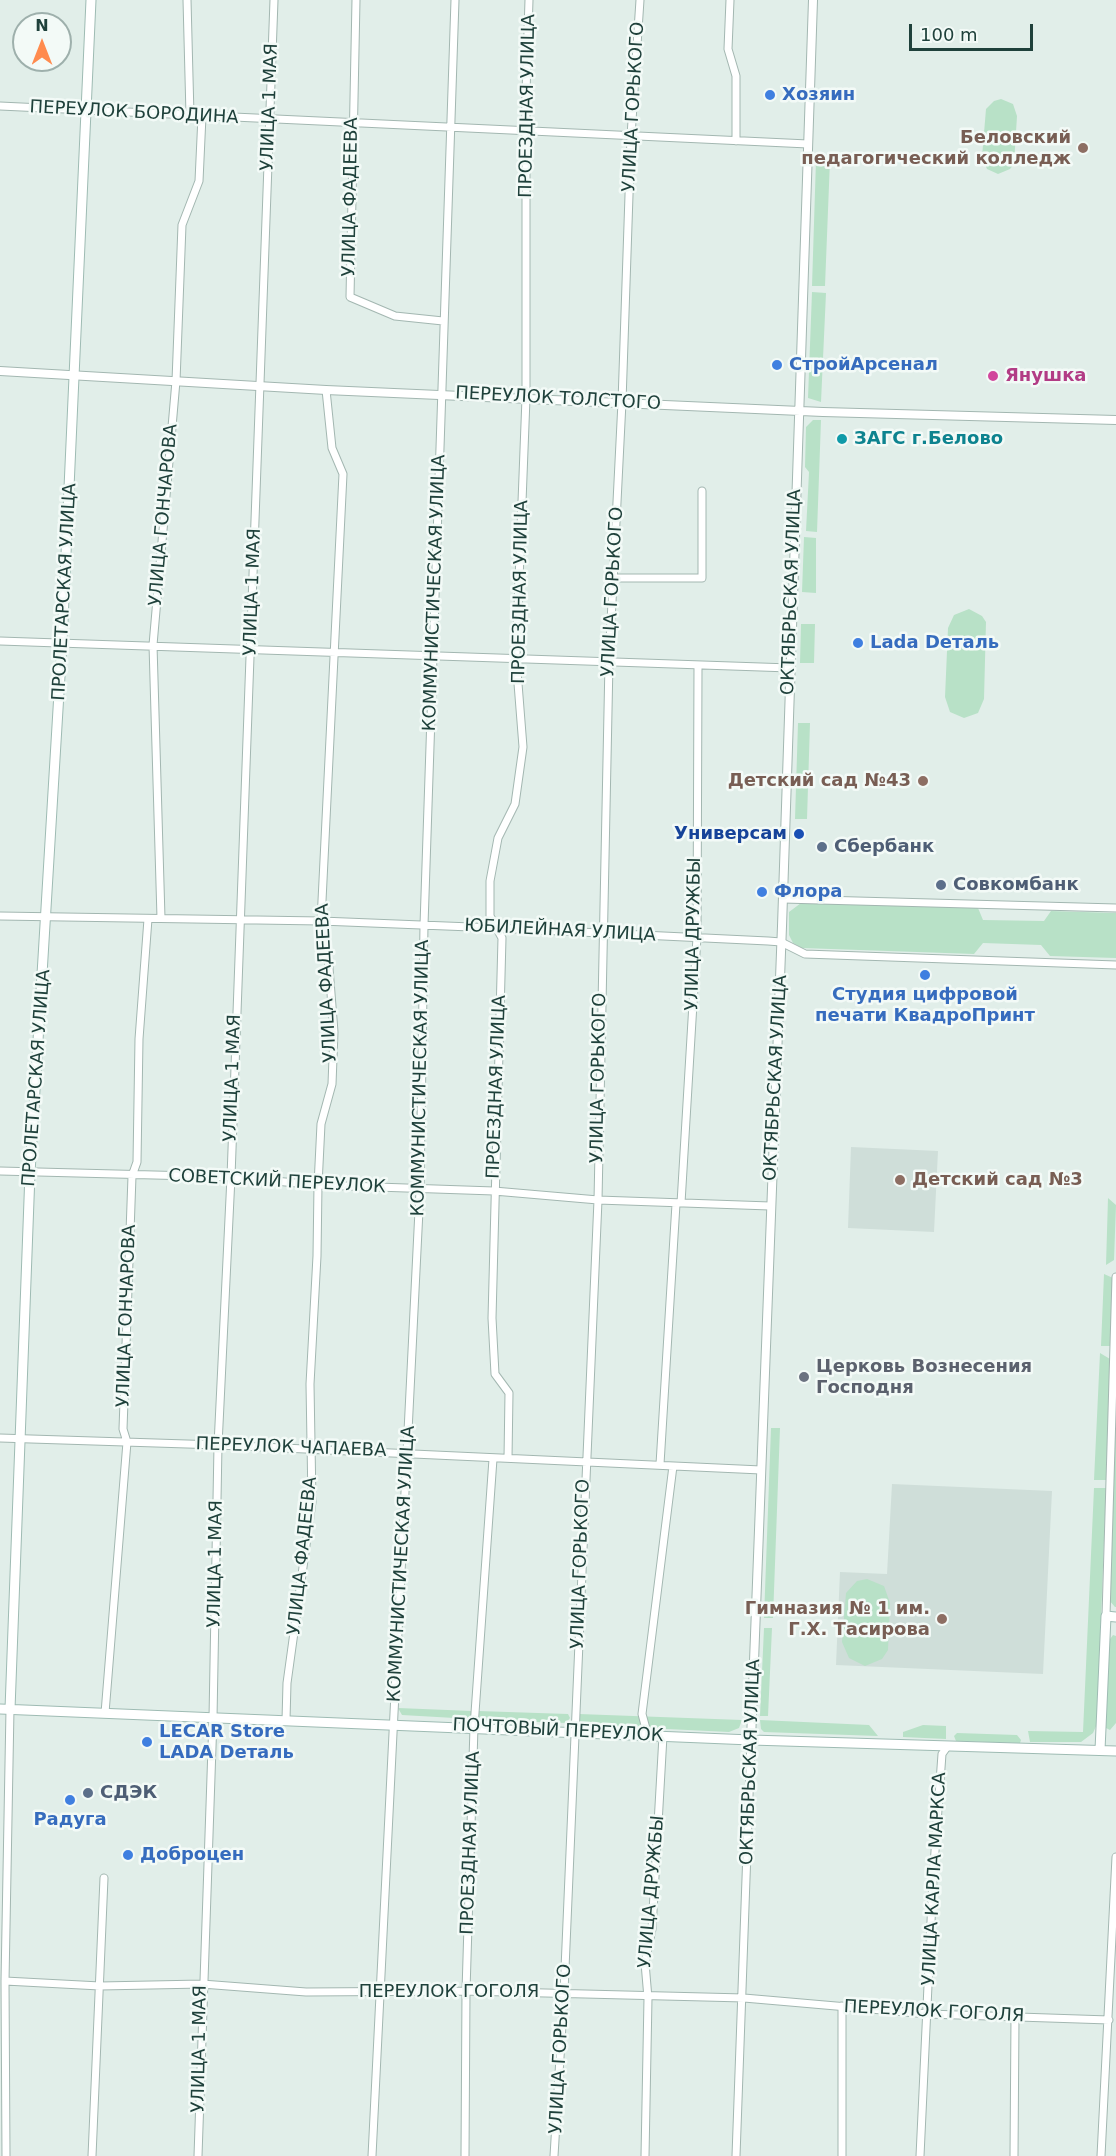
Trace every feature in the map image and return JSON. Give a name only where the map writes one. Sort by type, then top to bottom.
[{"type":"main road","name":"ПРОЛЕТАРСКАЯ УЛИЦА","points":[[5,1709],[30,1173],[48,917],[76,376],[91,0]]},
{"type":"main road","points":[[1100,1750],[1106,1616],[1116,1617]]},
{"type":"main road","name":"ПОЧТОВЫЙ ПЕРЕУЛОК","points":[[5,1709],[751,1740],[1116,1751]]},
{"type":"street","points":[[187,0],[190,115]]},
{"type":"street","name":"УЛИЦА 1 МАЯ","points":[[198,2156],[202,1984],[213,1718],[218,1445],[231,1177],[238,920],[251,649],[274,0]]},
{"type":"street","name":"УЛИЦА ФАДЕЕВА","points":[[356,0],[350,297],[395,316],[443,321]]},
{"type":"street","name":"КОММУНИСТИЧЕСКАЯ УЛИЦА","points":[[372,2156],[382,1993],[420,1190],[424,925],[455,0]]},
{"type":"street","name":"ПРОЕЗДНАЯ УЛИЦА","points":[[508,1458],[509,1393],[495,1374],[492,1318],[502,938],[490,916],[489,881],[498,838],[515,804],[523,747],[516,658],[526,398],[529,0]]},
{"type":"street","name":"УЛИЦА ГОРЬКОГО","points":[[554,2156],[564,1992],[597,1200],[601,934],[609,662],[622,402],[631,136],[640,0]]},
{"type":"street","points":[[730,0],[728,49],[736,76],[736,141]]},
{"type":"street","name":"ОКТЯБРЬСКАЯ УЛИЦА","points":[[736,2156],[744,1998],[751,1740],[783,899],[813,0]]},
{"type":"street","name":"ПЕРЕУЛОК БОРОДИНА","points":[[0,106],[808,144]]},
{"type":"street","name":"УЛИЦА ГОНЧАРОВА","points":[[161,918],[153,645],[176,381],[182,225],[199,181],[202,116]]},
{"type":"street","name":"ПЕРЕУЛОК ТОЛСТОГО","points":[[0,371],[326,390],[441,393],[985,418],[1116,420]]},
{"type":"street","name":"УЛИЦА ФАДЕЕВА","points":[[286,1720],[286,1683],[312,1502],[310,1384],[317,1256],[318,1185],[321,1124],[332,1084],[334,1032],[326,929],[321,921],[343,474],[332,447],[326,390]]},
{"type":"street","points":[[614,578],[702,579],[702,491]]},
{"type":"street","points":[[0,641],[790,668]]},
{"type":"street","name":"УЛИЦА ДРУЖБЫ","points":[[660,1464],[697,937],[698,665]]},
{"type":"street","points":[[783,899],[1116,908]]},
{"type":"street","name":"ЮБИЛЕЙНАЯ УЛИЦА","points":[[0,916],[321,921],[496,928],[781,942],[805,954],[1116,965]]},
{"type":"street","name":"УЛИЦА ГОНЧАРОВА","points":[[105,1713],[127,1442],[123,1429],[132,1176],[137,1162],[139,1039],[148,919]]},
{"type":"street","name":"СОВЕТСКИЙ ПЕРЕУЛОК","points":[[0,1171],[231,1177],[318,1185],[494,1191],[597,1200],[770,1206]]},
{"type":"street","points":[[1106,1616],[1116,1277]]},
{"type":"street","name":"ПЕРЕУЛОК ЧАПАЕВА","points":[[0,1438],[218,1445],[761,1470]]},
{"type":"street","name":"ПРОЕЗДНАЯ УЛИЦА","points":[[465,2156],[466,1990],[474,1727],[492,1458]]},
{"type":"street","points":[[648,1736],[642,1714],[674,1466]]},
{"type":"street","name":"ПРОЛЕТАРСКАЯ УЛИЦА","points":[[5,1709],[6,2156]]},
{"type":"street","name":"УЛИЦА ДРУЖБЫ","points":[[645,2156],[648,1998],[645,1963],[652,1929],[663,1736]]},
{"type":"street","name":"УЛИЦА КАРЛА МАРКСА","points":[[920,2156],[933,1879],[942,1754],[947,1747]]},
{"type":"street","points":[[1101,2156],[1116,1857]]},
{"type":"street","points":[[92,2156],[104,1878]]},
{"type":"street","name":"ПЕРЕУЛОК ГОГОЛЯ","points":[[5,1981],[100,1986],[202,1984],[306,1992],[382,1993],[466,1990],[564,1992],[648,1998],[744,1998],[928,2014],[1108,2020]]},
{"type":"street","points":[[842,2006],[842,2156]]},
{"type":"street","points":[[1014,2156],[1015,2017]]},
{"type":"shaded area","points":[[851,1147],[938,1151],[934,1232],[848,1228]]},
{"type":"shaded area","name":"Гимназия № 1 им. Г.Х. Тасирова","points":[[892,1484],[1052,1491],[1043,1674],[836,1665],[840,1572],[887,1574]]},
{"type":"green space","points":[[1001,99],[1013,104],[1017,116],[1014,164],[1010,169],[998,174],[987,169],[982,157],[986,109],[994,101]]},
{"type":"green space","points":[[816,160],[830,160],[825,286],[812,286]]},
{"type":"green space","points":[[812,292],[826,293],[821,402],[808,398]]},
{"type":"green space","points":[[813,420],[821,420],[817,532],[806,531],[809,472],[805,467],[806,427]]},
{"type":"green space","points":[[804,537],[816,538],[816,593],[802,592]]},
{"type":"green space","points":[[969,609],[982,616],[986,622],[984,699],[978,713],[964,718],[950,712],[945,697],[948,628],[954,615]]},
{"type":"green space","points":[[801,624],[815,624],[814,663],[800,663]]},
{"type":"green space","points":[[798,723],[810,723],[807,819],[795,819]]},
{"type":"green space","points":[[801,903],[978,908],[983,920],[1044,921],[1051,911],[1116,913],[1116,958],[1050,956],[1041,945],[983,943],[974,954],[802,948],[793,943],[789,935],[789,912]]},
{"type":"green space","points":[[1108,1198],[1116,1205],[1114,1260],[1106,1265]]},
{"type":"green space","points":[[1104,1274],[1113,1278],[1111,1346],[1101,1346]]},
{"type":"green space","points":[[1100,1353],[1110,1359],[1106,1480],[1094,1480]]},
{"type":"green space","points":[[1116,1399],[1116,1607],[1115,1607],[1109,1600]]},
{"type":"green space","points":[[771,1428],[780,1428],[773,1618],[764,1618]]},
{"type":"green space","points":[[1094,1488],[1106,1488],[1097,1724],[1093,1733],[1081,1742],[1030,1742],[1028,1731],[1083,1732]]},
{"type":"green space","points":[[867,1579],[884,1586],[890,1603],[888,1650],[882,1659],[865,1666],[849,1658],[842,1642],[846,1593],[857,1581]]},
{"type":"green space","points":[[764,1628],[772,1628],[768,1716],[760,1716]]},
{"type":"green space","points":[[1113,1635],[1116,1636],[1116,1723],[1110,1730],[1106,1728],[1108,1642]]},
{"type":"green space","points":[[398,1708],[472,1711],[472,1719],[402,1715]]},
{"type":"green space","points":[[478,1711],[568,1714],[570,1718],[566,1723],[480,1720]]},
{"type":"green space","points":[[579,1714],[742,1720],[739,1728],[729,1732],[584,1725],[579,1723]]},
{"type":"green space","points":[[760,1720],[869,1725],[878,1736],[764,1732],[761,1729]]},
{"type":"green space","points":[[923,1725],[946,1726],[946,1739],[903,1737],[903,1732]]},
{"type":"green space","points":[[957,1733],[1017,1735],[1021,1740],[1020,1743],[956,1741],[954,1736]]},
{"type":"place","name":"Хозяин","points":[[770,95]]},
{"type":"place","name":"Беловский педагогический колледж","points":[[1083,148]]},
{"type":"place","name":"СтройАрсенал","points":[[777,365]]},
{"type":"place","name":"Янушка","points":[[993,376]]},
{"type":"place","name":"ЗАГС г.Белово","points":[[842,439]]},
{"type":"place","name":"Lada Dеталь","points":[[858,643]]},
{"type":"place","name":"Детский сад №43","points":[[923,781]]},
{"type":"place","name":"Универсам","points":[[799,834]]},
{"type":"place","name":"Сбербанк","points":[[822,847]]},
{"type":"place","name":"Совкомбанк","points":[[941,885]]},
{"type":"place","name":"Флора","points":[[762,892]]},
{"type":"place","name":"Студия цифровой печати КвадроПринт","points":[[925,975]]},
{"type":"place","name":"Детский сад №3","points":[[900,1180]]},
{"type":"place","name":"Церковь Вознесения Господня","points":[[804,1377]]},
{"type":"place","name":"Гимназия № 1 им. Г.Х. Тасирова","points":[[942,1619]]},
{"type":"place","name":"LECAR Store LADA Dеталь","points":[[147,1742]]},
{"type":"place","name":"СДЭК","points":[[88,1793]]},
{"type":"place","name":"Радуга","points":[[70,1800]]},
{"type":"place","name":"Доброцен","points":[[128,1855]]}]
